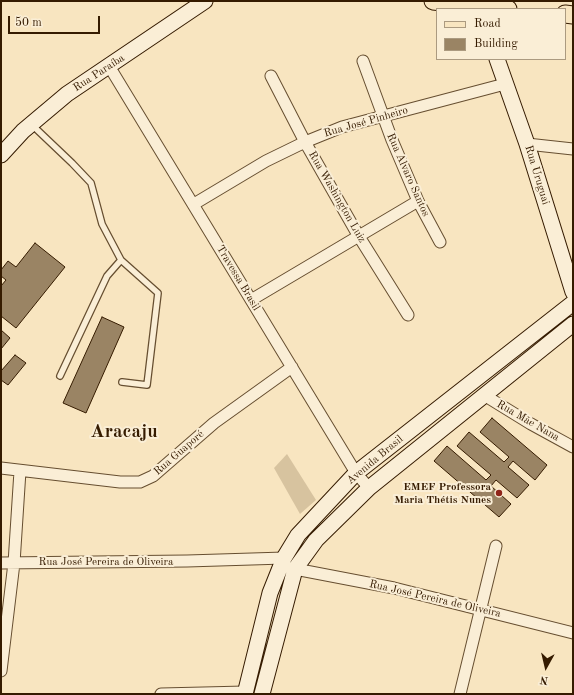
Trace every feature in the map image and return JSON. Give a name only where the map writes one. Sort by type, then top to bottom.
[{"type":"main road","points":[[433,1],[501,8]]},
{"type":"street","name":"Rua Paraíba","points":[[1,155],[31,124],[67,94],[205,1]]},
{"type":"street","name":"Rua Uruguai","points":[[497,60],[527,144],[573,292]]},
{"type":"street","name":"Rua Alvaro Santos","points":[[363,61],[383,117],[418,201],[440,242]]},
{"type":"street","name":"Travessa Brasil","points":[[109,66],[356,473],[369,488]]},
{"type":"street","name":"Rua Washington Luiz","points":[[271,76],[305,142],[358,235],[408,315]]},
{"type":"street","name":"Rua José Pinheiro","points":[[194,204],[266,161],[305,142],[342,127],[505,84]]},
{"type":"street","points":[[527,144],[573,148]]},
{"type":"street","points":[[251,300],[358,235],[418,201]]},
{"type":"street","name":"Avenida Brasil","points":[[245,693],[270,593],[284,558],[298,535],[356,473],[573,303]]},
{"type":"street","name":"Avenida Brasil","points":[[262,694],[295,569],[316,540],[369,488],[573,324]]},
{"type":"street","name":"Rua Guaporé","points":[[1,468],[125,482],[140,482],[147,479],[229,411],[292,367]]},
{"type":"street","name":"Rua Mãe Nana","points":[[484,395],[531,424],[573,447]]},
{"type":"street","points":[[1,671],[14,563],[20,471]]},
{"type":"street","points":[[460,694],[482,610],[496,546]]},
{"type":"street","name":"Rua José Pereira de Oliveira","points":[[1,563],[187,561],[284,558]]},
{"type":"street","name":"Rua José Pereira de Oliveira","points":[[295,569],[394,588],[573,633]]},
{"type":"street","points":[[161,694],[245,693]]},
{"type":"lane","points":[[31,124],[72,162],[91,183],[102,224],[121,260],[158,293],[147,385],[122,382]]},
{"type":"lane","points":[[60,376],[107,276],[121,260]]},
{"type":"shaded area","points":[[287,454],[316,500],[300,514],[274,468]]},
{"type":"building","points":[[35,243],[65,267],[16,328],[1,316],[1,286],[6,280],[1,276],[1,270],[8,261],[16,267]]},
{"type":"building","points":[[102,317],[124,327],[86,413],[63,403]]},
{"type":"building","points":[[1,330],[10,338],[1,349]]},
{"type":"building","points":[[15,355],[26,363],[8,385],[1,380],[1,371]]},
{"type":"building","points":[[492,418],[547,465],[535,480],[513,461],[508,467],[529,485],[517,498],[496,480],[491,486],[511,504],[499,517],[434,461],[447,446],[486,480],[491,475],[457,446],[469,432],[504,462],[509,457],[480,432]]},
{"type":"waterway","points":[[253,694],[265,644]]},
{"type":"place","name":"EMEF Professora Maria Thétis Nunes","points":[[499,493]]},
{"type":"district","name":"Aracaju","points":[[124,432]]}]
